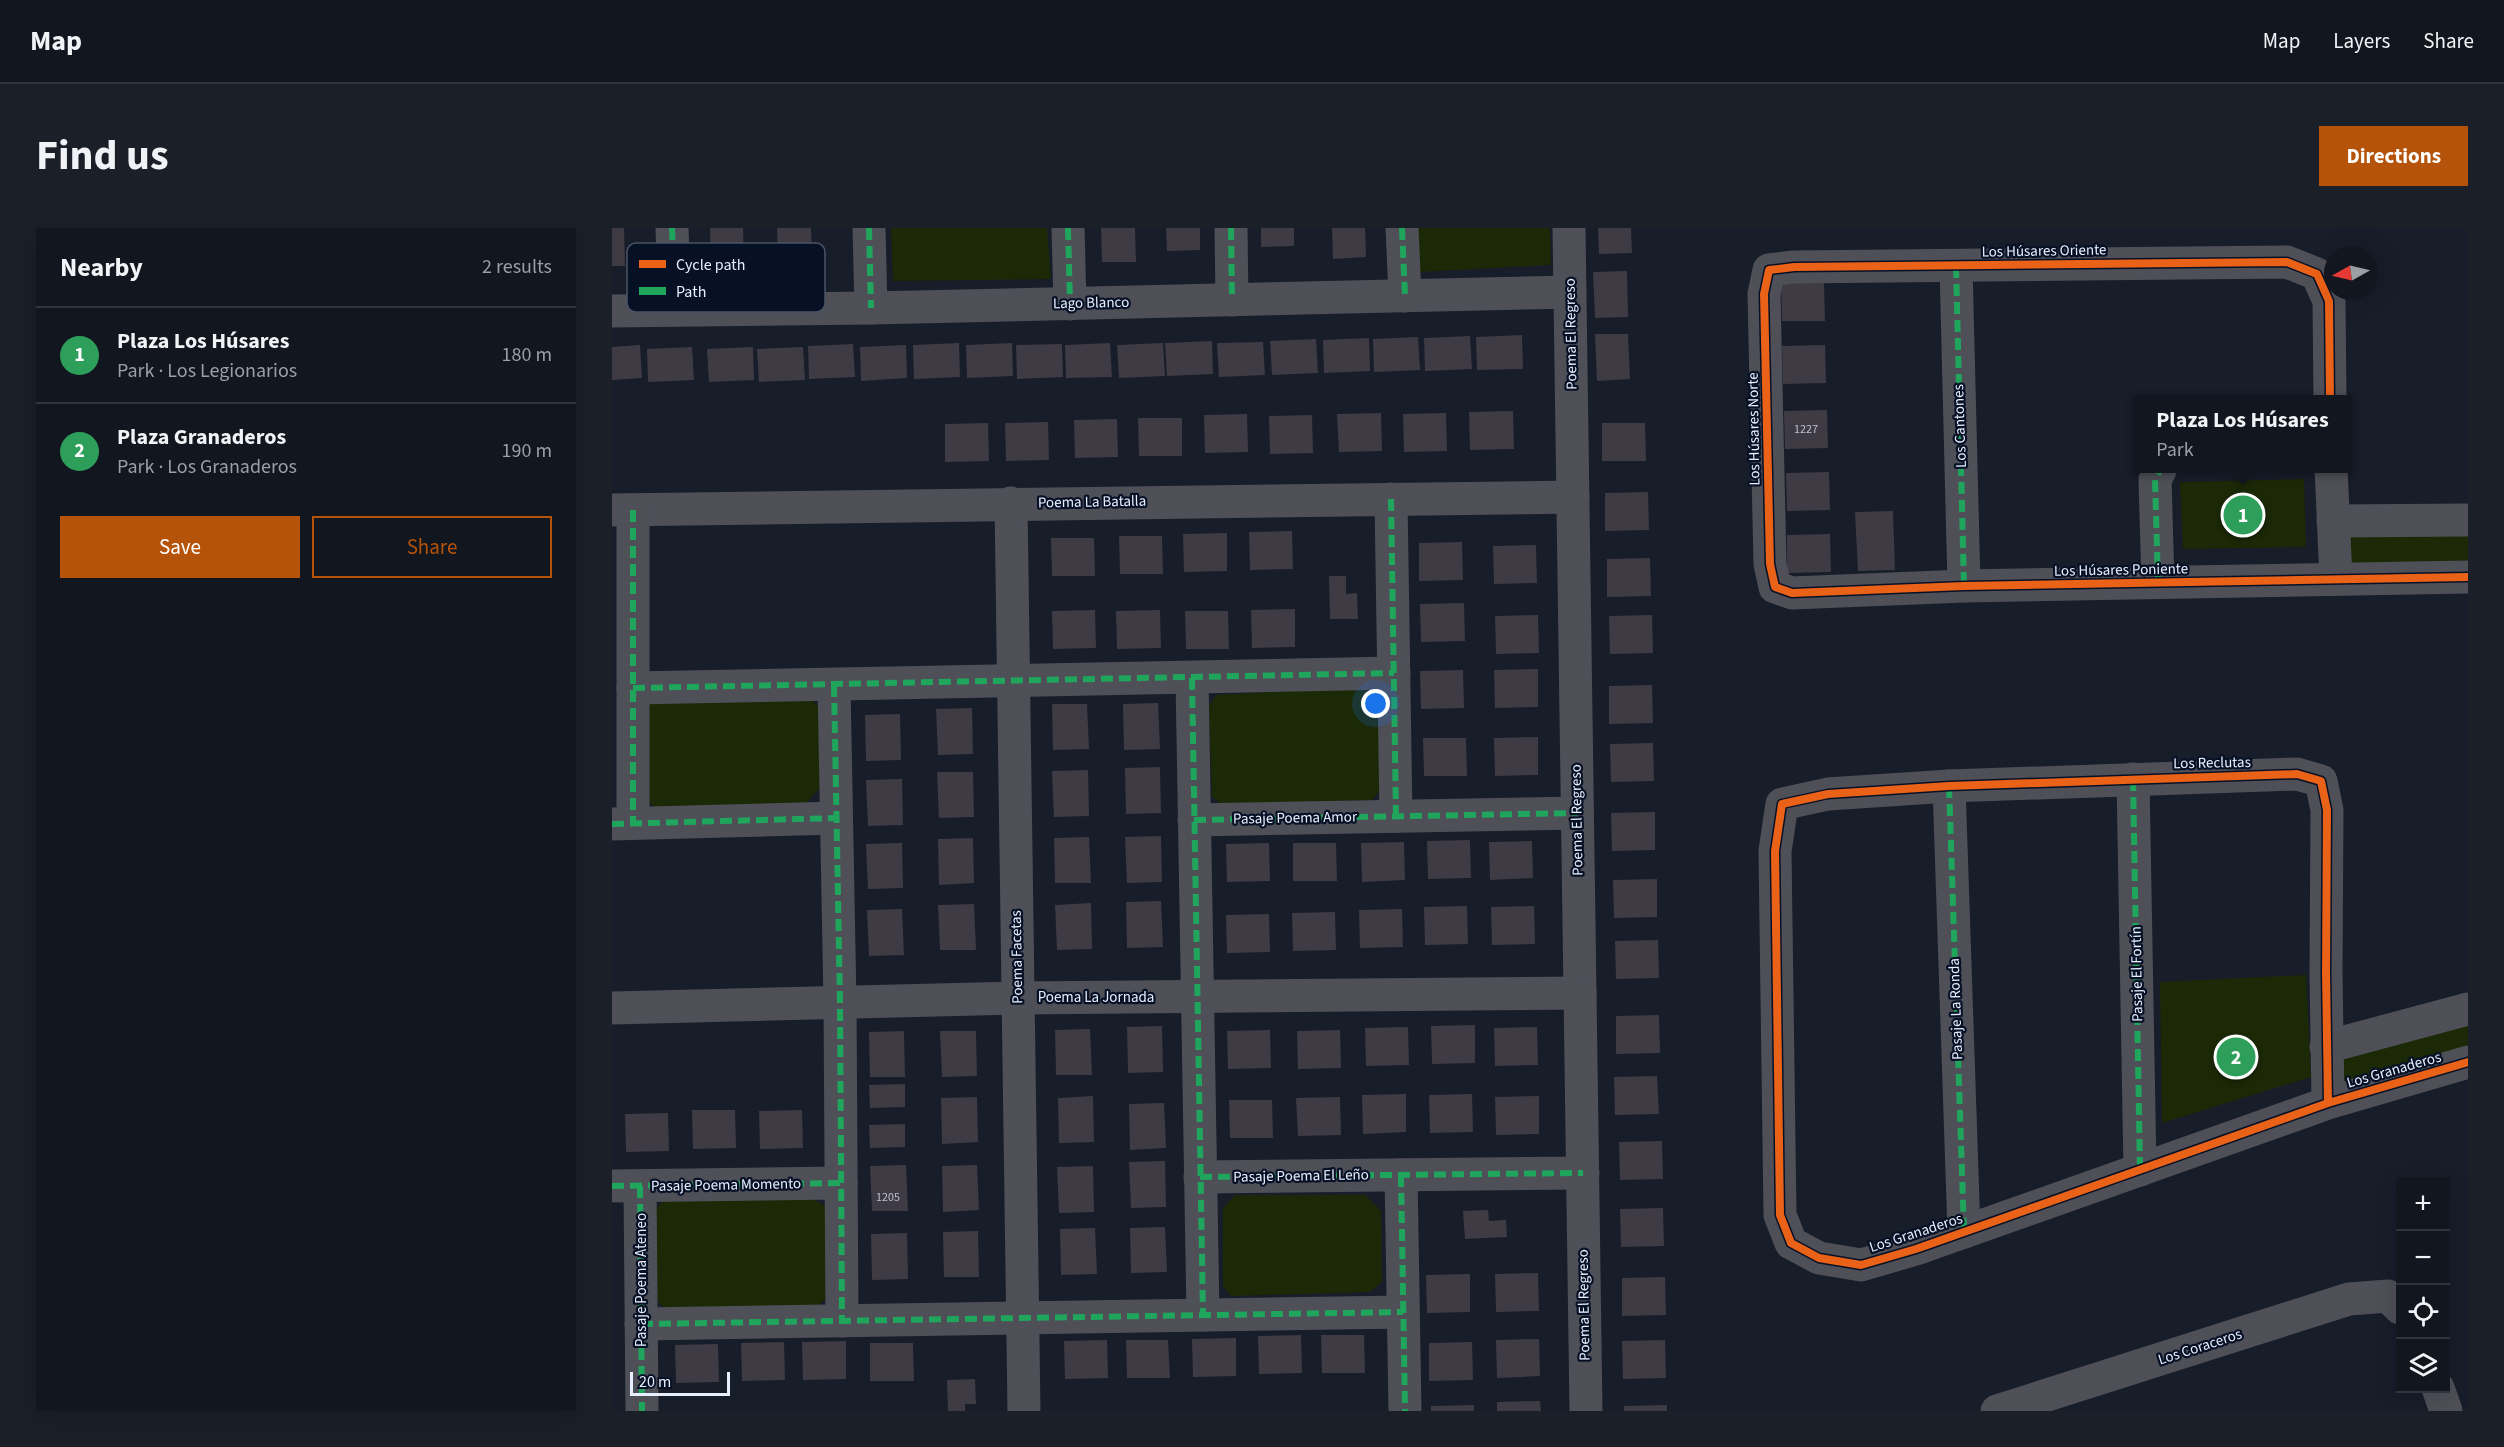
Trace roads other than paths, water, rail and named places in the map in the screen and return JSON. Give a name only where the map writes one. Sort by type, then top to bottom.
[{"type":"street","points":[[672,228],[673,243]]},
{"type":"street","points":[[869,228],[871,308]]},
{"type":"street","points":[[1068,228],[1070,304]]},
{"type":"street","points":[[1231,228],[1232,300]]},
{"type":"street","points":[[1402,228],[1405,296]]},
{"type":"street","name":"Poema El Regreso","points":[[1569,228],[1586,1411]]},
{"type":"street","name":"Los Húsares Oriente","points":[[1769,270],[1794,267],[2287,262],[2317,273],[2329,301],[2330,395]]},
{"type":"street","name":"Los Cantones","points":[[1956,266],[1964,586]]},
{"type":"street","name":"Los Húsares Norte","points":[[1769,270],[1764,294],[1770,564],[1775,587]]},
{"type":"street","name":"Lago Blanco","points":[[825,308],[1570,292]]},
{"type":"street","points":[[2158,473],[2155,480],[2158,582]]},
{"type":"street","points":[[2331,473],[2336,579]]},
{"type":"street","name":"Poema La Batalla","points":[[622,510],[1573,497]]},
{"type":"street","points":[[1391,499],[1396,816]]},
{"type":"street","name":"Poema Facetas","points":[[1011,503],[1024,1411]]},
{"type":"street","points":[[622,510],[633,688],[622,823],[836,818]]},
{"type":"street","points":[[2332,521],[2468,520]]},
{"type":"street","name":"Los Húsares Poniente","points":[[1775,587],[1792,593],[1964,586],[2468,577]]},
{"type":"street","points":[[633,688],[1394,674]]},
{"type":"street","points":[[1192,678],[1203,1315]]},
{"type":"street","points":[[834,685],[840,1002],[842,1321]]},
{"type":"street","name":"Los Reclutas","points":[[1782,804],[1828,794],[2133,778],[2297,774],[2321,781],[2327,810],[2326,1047],[2328,1103]]},
{"type":"street","name":"Pasaje El Fortín","points":[[2133,778],[2140,1170]]},
{"type":"street","name":"Pasaje La Ronda","points":[[1949,786],[1964,1232]]},
{"type":"street","name":"Los Granaderos","points":[[1782,804],[1775,851],[1780,1215],[1791,1243],[1819,1258],[1861,1265],[1964,1232],[2328,1103],[2468,1062]]},
{"type":"street","name":"Pasaje Poema Amor","points":[[1194,820],[1578,813]]},
{"type":"street","name":"Poema La Jornada","points":[[612,1008],[1018,998],[1580,993]]},
{"type":"street","points":[[2326,1047],[2468,1009]]},
{"type":"street","name":"Pasaje Poema El Leño","points":[[1200,1177],[1582,1173]]},
{"type":"street","points":[[1401,1175],[1405,1411]]},
{"type":"street","name":"Pasaje Poema Momento","points":[[626,1186],[841,1183]]},
{"type":"street","name":"Pasaje Poema Ateneo","points":[[626,1186],[641,1324],[642,1411]]},
{"type":"street","name":"Los Coraceros","points":[[1997,1411],[2349,1299],[2388,1296],[2396,1304]]},
{"type":"street","points":[[641,1324],[1403,1312]]},
{"type":"street","points":[[2439,1393],[2446,1411]]},
{"type":"place","name":"Plaza Los Húsares","points":[[2243,515]]},
{"type":"place","name":"Plaza Granaderos","points":[[2236,1057]]}]
